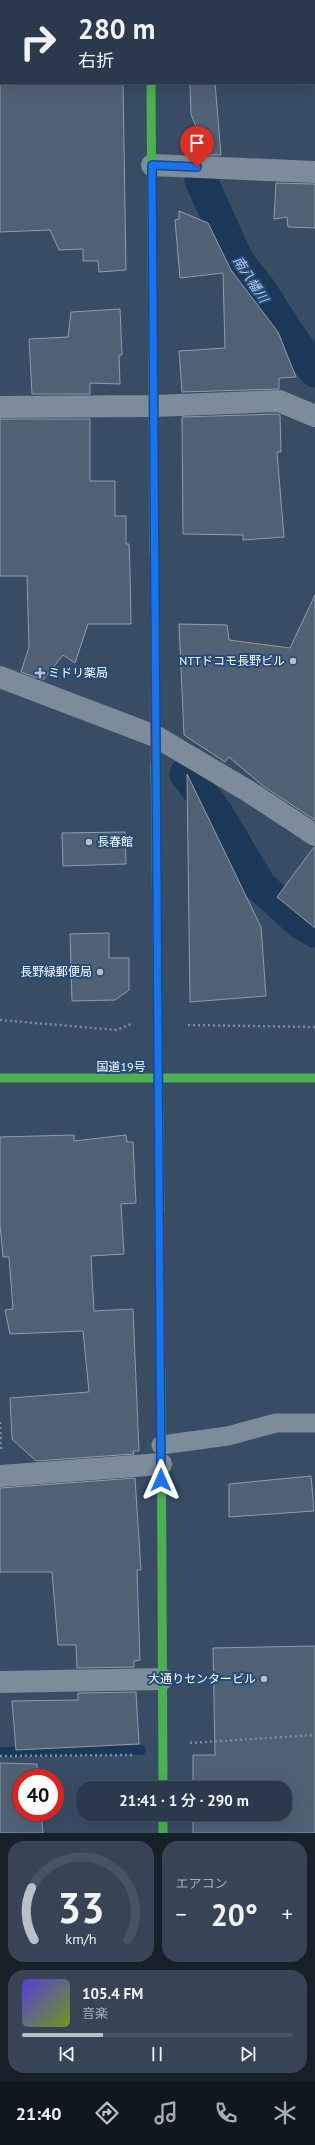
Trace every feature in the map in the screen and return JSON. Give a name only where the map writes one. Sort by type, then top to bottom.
[{"type":"main road","points":[[151,84],[163,1781]]},
{"type":"main road","name":"国道19号","points":[[0,1078],[315,1078]]},
{"type":"main road","points":[[163,1821],[164,1833]]},
{"type":"street","points":[[152,165],[315,172]]},
{"type":"street","points":[[0,407],[153,406],[279,401],[315,416]]},
{"type":"street","points":[[0,677],[155,736],[248,791],[315,835]]},
{"type":"street","points":[[0,1476],[161,1455]]},
{"type":"street","points":[[0,1682],[162,1679]]},
{"type":"lane","points":[[161,1455],[276,1423],[315,1423]]},
{"type":"path","points":[[0,1020],[117,1030],[131,1024]]},
{"type":"path","points":[[188,1025],[315,1027]]},
{"type":"path","points":[[163,1744],[315,1735]]},
{"type":"path","points":[[0,1756],[163,1754]]},
{"type":"building","points":[[0,84],[123,84],[126,270],[99,272],[98,261],[83,261],[83,249],[59,250],[50,230],[0,232]]},
{"type":"building","points":[[190,84],[215,84],[221,155],[207,155],[191,114]]},
{"type":"building","points":[[276,183],[315,184],[315,228],[288,227],[287,217],[274,219]]},
{"type":"building","points":[[179,211],[208,223],[231,270],[278,332],[296,377],[279,378],[279,389],[182,392],[179,351],[225,348],[223,273],[180,278],[175,220],[179,219]]},
{"type":"building","points":[[120,309],[122,355],[119,355],[120,384],[90,383],[90,394],[32,394],[29,339],[68,337],[71,312]]},
{"type":"building","points":[[280,415],[281,452],[277,452],[284,537],[243,540],[243,535],[183,534],[182,417]]},
{"type":"building","points":[[0,419],[90,419],[90,481],[115,481],[115,516],[126,516],[126,544],[129,544],[131,624],[88,624],[75,663],[63,655],[43,680],[21,672],[29,647],[27,576],[0,576]]},
{"type":"building","points":[[315,595],[315,820],[263,786],[229,757],[225,762],[184,735],[179,624],[227,625],[229,640],[290,648]]},
{"type":"building","points":[[187,774],[261,927],[266,996],[190,1002]]},
{"type":"building","name":"長春館","points":[[125,832],[126,864],[63,866],[62,833]]},
{"type":"building","points":[[315,847],[315,928],[277,897]]},
{"type":"building","name":"長野緑郵便局","points":[[109,933],[109,958],[129,958],[129,990],[115,1000],[72,1001],[70,934]]},
{"type":"building","points":[[74,1135],[74,1141],[126,1135],[127,1142],[133,1142],[136,1203],[121,1204],[124,1254],[91,1256],[94,1311],[133,1309],[139,1451],[133,1451],[134,1454],[36,1461],[12,1439],[10,1398],[89,1392],[83,1331],[10,1334],[5,1310],[13,1309],[9,1257],[3,1257],[0,1225],[0,1137]]},
{"type":"building","points":[[311,1476],[314,1511],[229,1517],[229,1484]]},
{"type":"building","points":[[135,1478],[141,1570],[137,1570],[140,1660],[134,1661],[134,1667],[77,1668],[76,1645],[58,1645],[52,1572],[0,1572],[0,1488]]},
{"type":"building","points":[[315,1646],[315,1833],[193,1833],[193,1821],[292,1821],[292,1781],[193,1781],[193,1755],[215,1755],[213,1648]]},
{"type":"building","points":[[136,1692],[139,1744],[16,1750],[12,1701],[78,1700],[78,1693]]},
{"type":"building","points":[[0,1763],[37,1764],[37,1769],[12,1769],[12,1821],[42,1821],[43,1833],[0,1833]]},
{"type":"waterway","name":"南八幡川","points":[[201,180],[238,262],[261,291],[289,335],[315,371]]},
{"type":"waterway","points":[[186,774],[216,812],[260,886],[300,922],[315,931]]},
{"type":"waterway","points":[[0,1752],[141,1750]]},
{"type":"traffic: fast","points":[[151,84],[154,555]]},
{"type":"traffic: fast","points":[[155,764],[160,1212]]},
{"type":"traffic: fast","points":[[0,1078],[315,1078]]},
{"type":"traffic: fast","points":[[161,1370],[163,1781]]},
{"type":"traffic: fast","points":[[163,1821],[163,1833]]},
{"type":"traffic: jam","points":[[154,555],[155,764]]},
{"type":"traffic: jam","points":[[160,1212],[161,1370]]},
{"type":"place","name":"NTTドコモ長野ビル","points":[[293,661]]},
{"type":"place","name":"ミドリ薬局","points":[[40,673]]},
{"type":"place","name":"長春館","points":[[89,842]]},
{"type":"place","name":"長野緑郵便局","points":[[100,972]]},
{"type":"place","name":"大通りセンタービル","points":[[264,1679]]},
{"type":"route","points":[[161,1480],[152,165],[197,167]]}]
